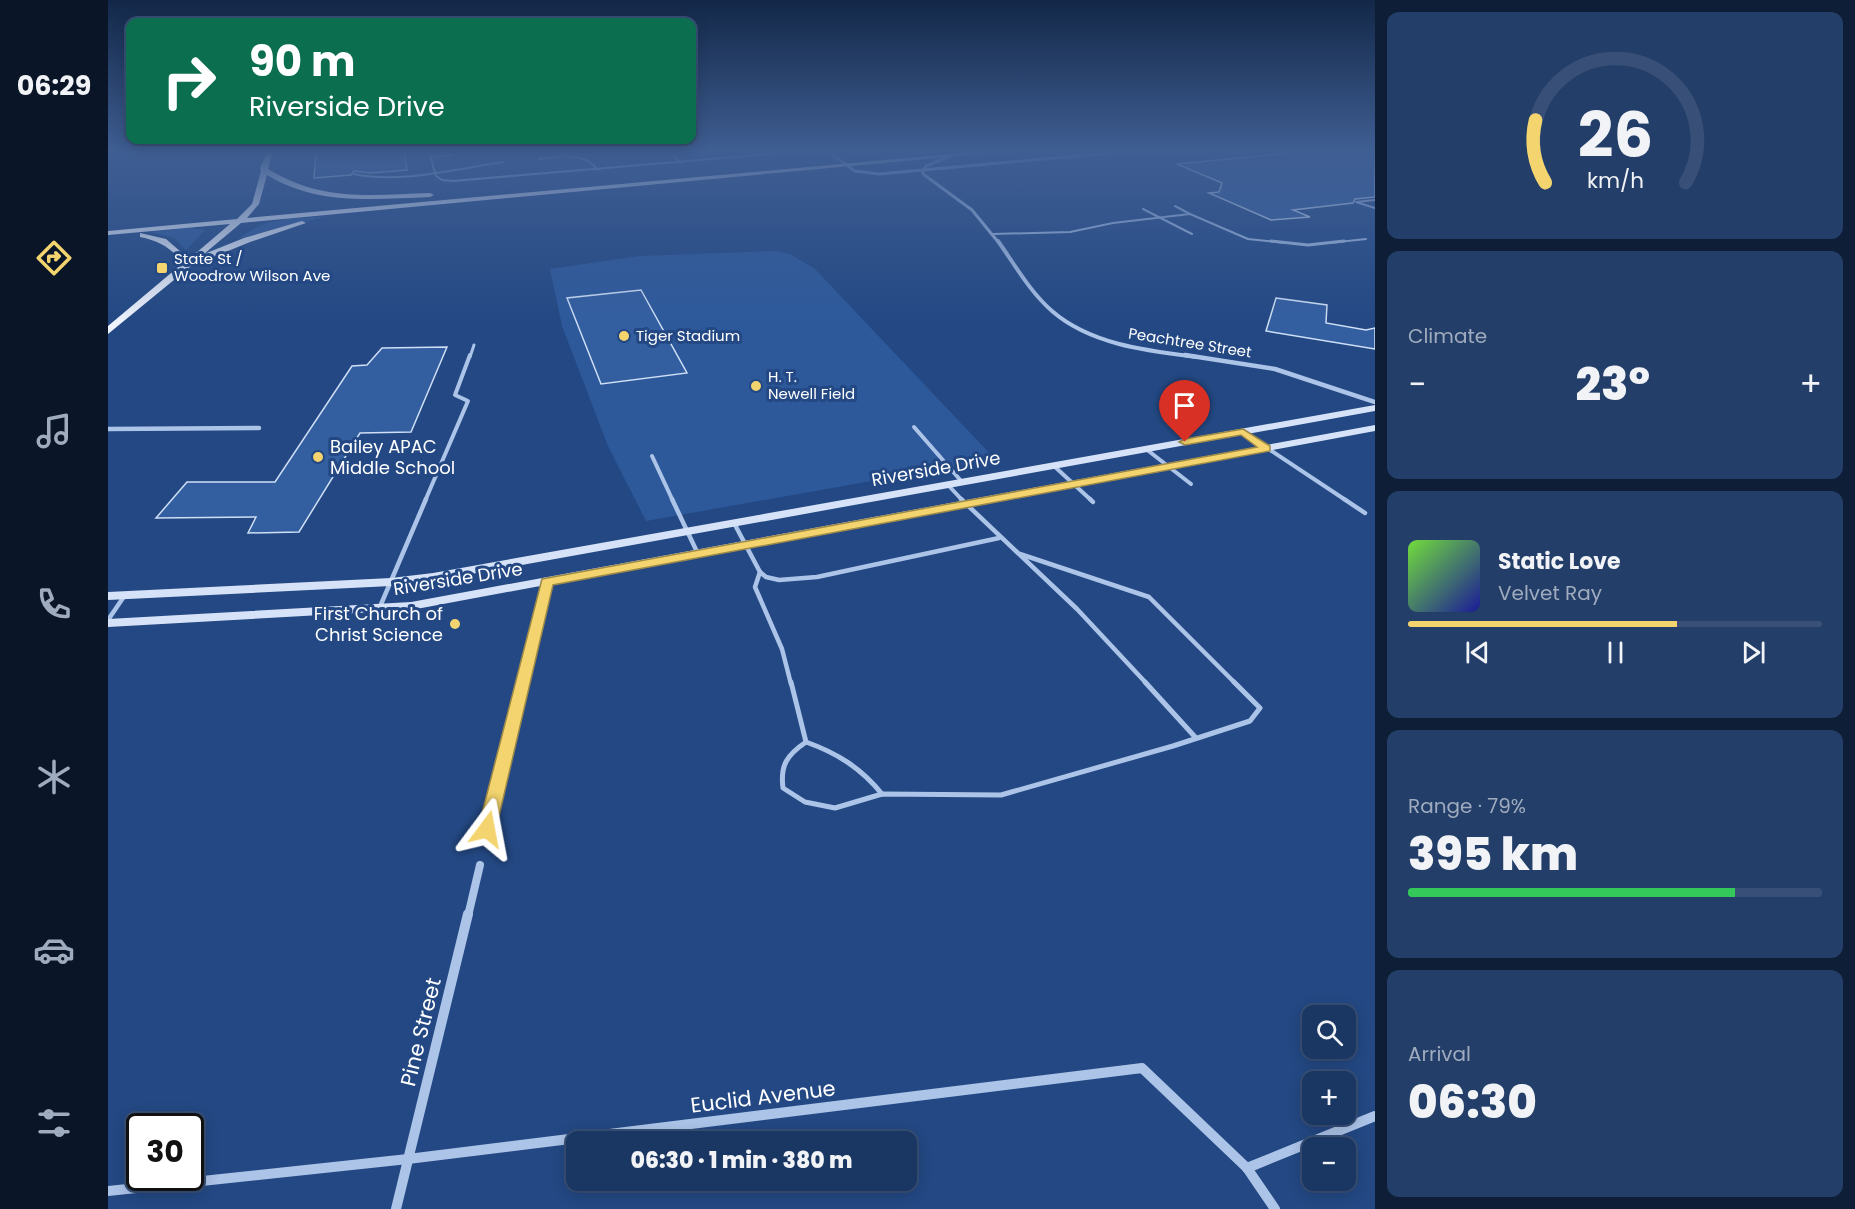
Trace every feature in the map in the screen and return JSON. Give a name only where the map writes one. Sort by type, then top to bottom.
[{"type":"main road","points":[[108,331],[252,208]]},
{"type":"main road","points":[[108,226],[294,208]]},
{"type":"main road","points":[[108,234],[386,208]]},
{"type":"main road","points":[[188,264],[276,230],[327,218],[388,208]]},
{"type":"main road","points":[[108,234],[163,239],[173,245],[188,264]]},
{"type":"street","name":"Peachtree Street","points":[[971,208],[1051,311],[1080,328],[1118,343],[1147,350],[1272,368],[1375,402]]},
{"type":"street","name":"Riverside Drive","points":[[108,596],[391,582],[433,577],[1375,408]]},
{"type":"street","points":[[108,429],[259,428]]},
{"type":"street","name":"Riverside Drive","points":[[108,621],[411,606],[1375,428]]},
{"type":"street","points":[[487,829],[547,582]]},
{"type":"street","name":"Pine Street","points":[[396,1209],[480,865]]},
{"type":"street","name":"Euclid Avenue","points":[[108,1191],[408,1159],[1142,1068],[1247,1168]]},
{"type":"street","points":[[1275,1209],[1247,1168],[1375,1116]]},
{"type":"lane","points":[[1179,208],[1248,239],[1308,245],[1366,239]]},
{"type":"lane","points":[[1143,209],[1192,234]]},
{"type":"lane","points":[[993,234],[1070,232],[1190,214]]},
{"type":"lane","points":[[379,609],[468,401],[454,395],[474,345]]},
{"type":"lane","points":[[914,427],[962,482]]},
{"type":"lane","points":[[1243,432],[1365,513]]},
{"type":"lane","points":[[1146,449],[1191,484]]},
{"type":"lane","points":[[652,456],[698,554]]},
{"type":"lane","points":[[1054,466],[1094,502]]},
{"type":"lane","points":[[948,485],[999,538],[1020,554],[1078,610],[1196,738]]},
{"type":"lane","points":[[734,523],[760,572],[778,580],[817,577],[999,538]]},
{"type":"lane","points":[[806,742],[786,756],[780,770],[783,788],[805,802],[835,808],[882,794],[1001,795],[1250,721],[1260,708],[1149,597],[1020,554]]},
{"type":"lane","points":[[760,572],[755,587],[782,649],[806,742]]},
{"type":"lane","points":[[108,621],[125,595]]},
{"type":"lane","points":[[806,742],[829,749],[852,762],[870,778],[882,794]]},
{"type":"shaded area","points":[[331,216],[276,228],[239,239],[271,222]]},
{"type":"shaded area","points":[[190,228],[205,230],[186,250],[174,238],[150,232]]},
{"type":"shaded area","name":"H. T. Newell Field","points":[[775,251],[790,254],[815,269],[995,459],[646,521],[608,446],[562,326],[550,269],[639,256]]},
{"type":"building","points":[[1244,208],[1307,208],[1293,210],[1310,217],[1271,220]]},
{"type":"building","name":"Tiger Stadium","points":[[641,290],[687,373],[601,384],[567,298]]},
{"type":"building","points":[[1276,298],[1327,305],[1326,323],[1366,330],[1375,328],[1375,349],[1266,331]]},
{"type":"building","name":"Bailey APAC Middle School","points":[[447,347],[411,432],[360,433],[299,532],[248,533],[256,517],[156,518],[187,482],[275,482],[352,366],[367,365],[382,348]]},
{"type":"place","name":"State St / Woodrow Wilson Ave","points":[[162,268]]},
{"type":"place","name":"Tiger Stadium","points":[[624,336]]},
{"type":"place","name":"H. T. Newell Field","points":[[756,386]]},
{"type":"place","name":"Bailey APAC Middle School","points":[[318,457]]},
{"type":"place","name":"First Church of Christ Science","points":[[455,624]]},
{"type":"route","points":[[487,829],[547,582],[1267,448],[1243,432],[1185,442]]}]
